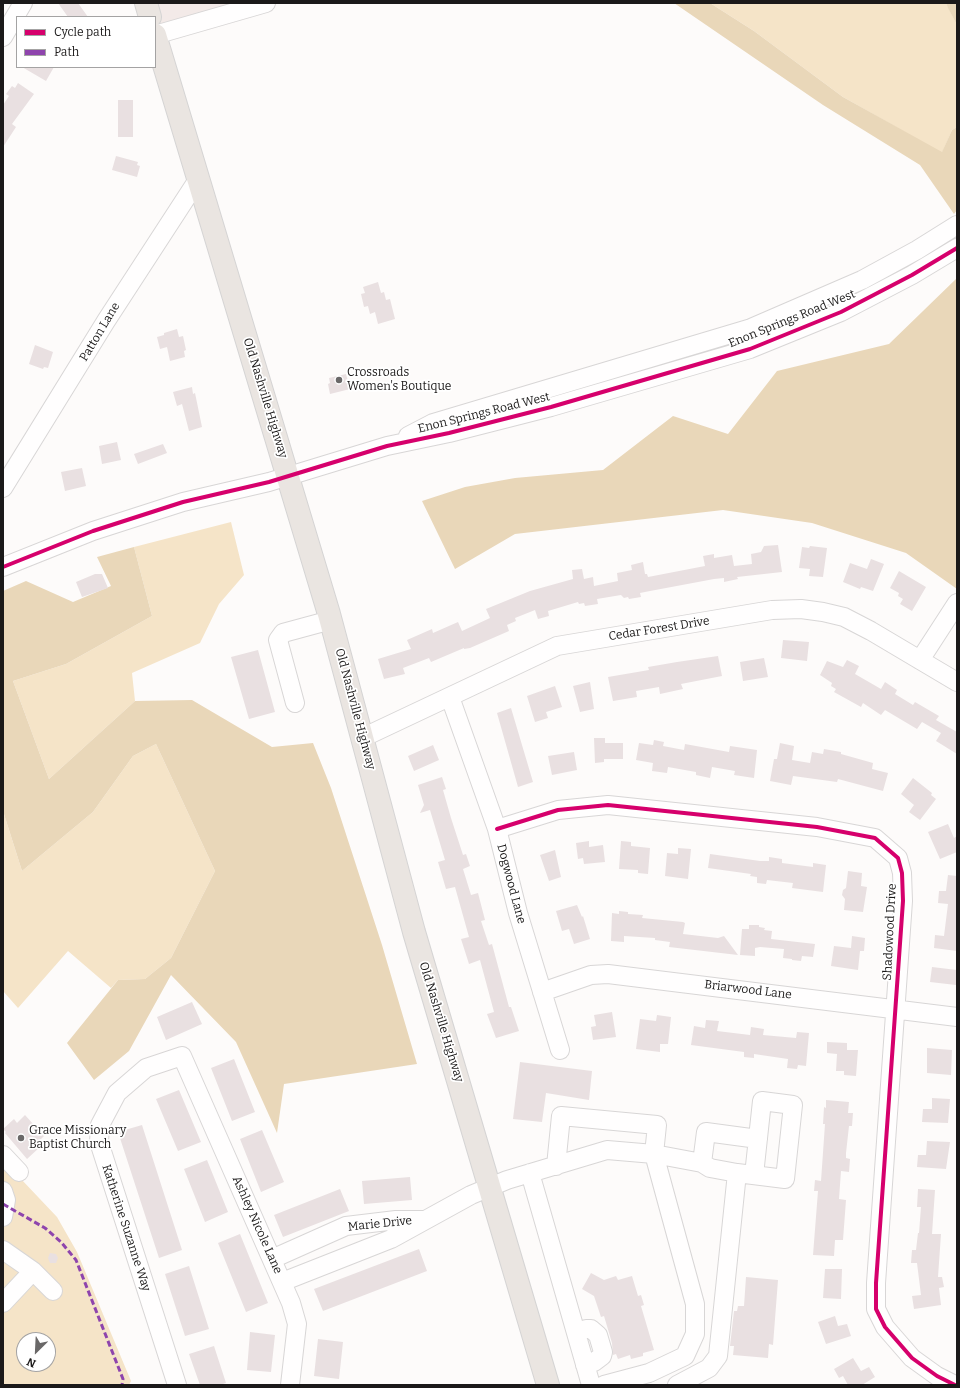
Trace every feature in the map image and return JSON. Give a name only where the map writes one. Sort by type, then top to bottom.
[{"type":"main road","points":[[146,3],[150,16]]},
{"type":"main road","name":"Old Nashville Highway","points":[[156,38],[331,620],[414,932],[548,1385]]},
{"type":"street","points":[[3,37],[23,3]]},
{"type":"street","points":[[156,35],[266,3]]},
{"type":"street","name":"Patton Lane","points":[[3,488],[106,321],[199,178]]},
{"type":"street","name":"Enon Springs Road West","points":[[388,446],[432,423],[750,328],[862,280],[957,226]]},
{"type":"street","name":"Enon Springs Road West","points":[[3,567],[93,531],[183,502],[289,477],[388,446],[449,434],[702,364],[775,339],[841,312],[957,248]]},
{"type":"street","points":[[862,280],[870,297]]},
{"type":"street","points":[[920,660],[957,603]]},
{"type":"street","name":"Cedar Forest Drive","points":[[362,738],[557,646],[772,610],[823,612],[844,617],[871,631],[957,682]]},
{"type":"street","points":[[295,703],[278,640],[283,633],[331,620]]},
{"type":"street","name":"Dogwood Lane","points":[[450,697],[497,829],[518,913],[560,1050]]},
{"type":"street","name":"Shadowood Drive","points":[[497,829],[558,810],[608,805],[817,827],[875,838],[898,858],[902,873],[903,901],[876,1283],[876,1309],[885,1327],[912,1358],[937,1376],[955,1385]]},
{"type":"street","name":"Briarwood Lane","points":[[542,992],[590,975],[608,974],[896,1008],[957,1017]]},
{"type":"street","name":"Katherine Suzanne Way","points":[[177,1385],[99,1142],[100,1124],[117,1093],[146,1068],[182,1056],[188,1072]]},
{"type":"street","name":"Ashley Nicole Lane","points":[[188,1072],[292,1303],[297,1324],[290,1385]]},
{"type":"street","name":"Marie Drive","points":[[282,1282],[409,1230],[424,1220],[490,1186],[607,1150],[654,1154],[702,1163],[710,1168],[786,1179],[793,1105],[762,1101],[758,1139]]},
{"type":"street","points":[[556,1166],[561,1116],[657,1125],[654,1154],[695,1304],[695,1334],[685,1356],[652,1379],[604,1385]]},
{"type":"street","points":[[677,1385],[710,1368],[718,1356],[745,1174],[758,1139],[706,1132],[702,1163]]},
{"type":"street","points":[[3,1155],[19,1172]]},
{"type":"street","points":[[530,1173],[591,1385]]},
{"type":"street","points":[[3,1190],[6,1200],[3,1218]]},
{"type":"street","name":"Marie Drive","points":[[272,1259],[346,1226],[396,1220],[424,1220]]},
{"type":"street","points":[[339,1229],[351,1255]]},
{"type":"street","points":[[3,1250],[33,1271],[53,1291]]},
{"type":"street","points":[[3,1303],[33,1271]]},
{"type":"shaded area","points":[[146,3],[266,3],[156,35],[156,16],[150,16]]},
{"type":"shaded area","points":[[674,3],[710,3],[754,31],[843,97],[942,152],[952,130],[957,127],[957,210],[954,214],[920,165],[823,105]]},
{"type":"shaded area","points":[[710,3],[946,3],[957,25],[957,127],[952,130],[942,153],[843,97],[754,31]]},
{"type":"shaded area","points":[[946,3],[957,3],[957,25],[948,8]]},
{"type":"shaded area","points":[[957,278],[957,589],[906,553],[812,523],[723,510],[515,534],[455,569],[422,501],[465,487],[515,478],[603,470],[673,416],[728,434],[777,371],[889,344]]},
{"type":"shaded area","points":[[231,522],[244,575],[219,604],[200,643],[132,673],[135,701],[49,779],[13,681],[66,664],[152,616],[134,547]]},
{"type":"shaded area","points":[[134,547],[152,616],[66,664],[13,681],[49,779],[135,701],[192,700],[272,747],[313,743],[331,788],[382,945],[417,1064],[284,1084],[277,1133],[236,1042],[171,975],[129,1051],[94,1080],[67,1043],[118,980],[145,979],[171,958],[215,871],[156,744],[133,756],[93,812],[22,871],[3,811],[3,591],[26,581],[73,602],[111,586],[97,557]]},
{"type":"shaded area","points":[[156,744],[215,871],[171,958],[145,979],[118,980],[111,988],[68,951],[18,1008],[3,991],[3,811],[22,871],[93,812],[133,756]]},
{"type":"shaded area","points":[[3,1160],[57,1217],[77,1252],[131,1381],[129,1385],[3,1385]]},
{"type":"building","points":[[58,3],[78,3],[87,16],[67,16]]},
{"type":"building","points":[[24,68],[53,68],[46,81]]},
{"type":"building","points":[[18,83],[34,94],[12,124],[16,127],[3,147],[3,105],[9,96],[6,94],[12,86],[15,88]]},
{"type":"building","points":[[118,100],[133,100],[133,137],[118,137]]},
{"type":"building","points":[[116,156],[138,162],[137,165],[140,166],[137,177],[112,170]]},
{"type":"building","points":[[378,282],[381,293],[384,292],[386,300],[390,299],[395,319],[378,324],[375,312],[370,314],[368,306],[364,307],[361,294],[365,293],[363,287]]},
{"type":"building","points":[[177,329],[179,337],[183,336],[186,350],[184,351],[185,357],[170,361],[167,347],[160,349],[157,337]]},
{"type":"building","points":[[35,345],[53,352],[48,368],[44,367],[43,369],[29,364]]},
{"type":"building","name":"Crossroads Women's Boutique","points":[[346,374],[350,389],[330,394],[328,384],[330,383],[329,378]]},
{"type":"building","points":[[192,387],[193,394],[195,393],[202,427],[189,431],[182,404],[177,406],[173,392]]},
{"type":"building","points":[[117,442],[121,460],[102,464],[99,446]]},
{"type":"building","points":[[163,444],[167,453],[138,464],[134,454]]},
{"type":"building","points":[[82,468],[86,486],[65,491],[61,472]]},
{"type":"building","points":[[778,545],[782,572],[737,577],[738,579],[724,582],[724,578],[714,579],[640,593],[641,597],[629,599],[628,597],[624,598],[621,595],[597,599],[598,604],[585,606],[584,603],[579,604],[578,602],[548,611],[549,616],[538,619],[535,610],[515,618],[516,621],[507,625],[509,631],[470,648],[464,648],[431,662],[429,658],[403,668],[405,674],[384,679],[378,659],[411,649],[407,640],[432,629],[433,633],[458,622],[462,631],[490,618],[486,609],[530,591],[573,579],[572,570],[582,569],[584,579],[593,577],[594,586],[618,581],[617,573],[632,570],[631,565],[643,562],[645,574],[647,574],[648,577],[705,566],[703,556],[714,554],[714,558],[732,555],[734,566],[752,564],[751,554],[761,552],[764,546]]},
{"type":"building","points":[[810,546],[827,548],[823,577],[809,576],[810,569],[799,568],[802,547],[809,548]]},
{"type":"building","points":[[871,559],[884,564],[873,591],[861,587],[860,589],[843,582],[850,563],[867,569]]},
{"type":"building","points":[[899,571],[926,587],[912,611],[900,604],[903,599],[898,596],[899,593],[890,588]]},
{"type":"building","points":[[95,574],[102,574],[108,588],[82,597],[76,582]]},
{"type":"building","points":[[783,640],[809,642],[807,661],[781,658]]},
{"type":"building","points":[[258,650],[275,712],[249,719],[231,657]]},
{"type":"building","points":[[718,656],[722,676],[681,684],[683,689],[660,694],[659,687],[636,691],[637,697],[613,701],[608,677],[649,670],[648,667]]},
{"type":"building","points":[[764,658],[768,677],[743,681],[740,662]]},
{"type":"building","points":[[847,660],[859,666],[855,674],[881,689],[885,682],[897,690],[895,694],[913,705],[915,702],[939,716],[936,720],[957,732],[957,754],[936,741],[941,733],[922,722],[917,729],[885,710],[881,715],[863,703],[861,707],[834,692],[836,689],[831,686],[832,683],[820,675],[827,661],[843,667]]},
{"type":"building","points":[[590,682],[594,709],[580,712],[573,686]]},
{"type":"building","points":[[555,686],[562,707],[546,712],[548,718],[535,722],[527,696]]},
{"type":"building","points":[[511,708],[533,782],[518,787],[497,713]]},
{"type":"building","points":[[594,738],[605,738],[605,743],[623,743],[623,759],[604,759],[604,762],[595,763]]},
{"type":"building","points":[[654,740],[664,742],[663,746],[684,750],[685,744],[729,752],[730,746],[757,750],[754,778],[734,775],[735,771],[712,767],[710,778],[696,775],[696,772],[668,767],[667,773],[652,771],[653,763],[636,760],[639,743],[653,745]]},
{"type":"building","points":[[780,743],[794,746],[792,760],[810,763],[812,752],[823,754],[824,749],[841,752],[841,754],[873,763],[872,769],[888,773],[883,791],[838,779],[837,782],[793,776],[791,785],[770,781],[774,759],[777,759]]},
{"type":"building","points":[[433,745],[439,760],[414,771],[408,756]]},
{"type":"building","points":[[574,752],[577,770],[552,775],[548,756]]},
{"type":"building","points":[[442,777],[446,789],[443,790],[451,818],[463,855],[466,854],[470,866],[463,869],[471,895],[478,893],[485,920],[481,921],[489,945],[492,944],[509,1007],[511,1007],[519,1031],[496,1038],[487,1014],[494,1012],[480,960],[469,964],[461,939],[469,937],[455,887],[446,889],[438,862],[445,860],[430,810],[420,813],[424,805],[418,785]]},
{"type":"building","points":[[913,778],[932,793],[931,795],[936,799],[920,820],[909,812],[914,805],[901,794]]},
{"type":"building","points":[[948,824],[954,838],[957,836],[957,852],[940,859],[928,832]]},
{"type":"building","points":[[589,841],[589,847],[603,845],[605,862],[584,864],[583,858],[578,859],[576,843]]},
{"type":"building","points":[[621,841],[631,842],[631,846],[650,848],[648,874],[638,873],[638,870],[619,869]]},
{"type":"building","points":[[678,848],[691,849],[688,879],[665,876],[667,853],[678,854]]},
{"type":"building","points":[[555,850],[561,877],[549,881],[540,855]]},
{"type":"building","points":[[710,854],[760,861],[769,861],[769,857],[782,859],[782,863],[813,867],[813,863],[826,865],[823,892],[792,888],[793,883],[767,880],[766,884],[757,883],[757,877],[750,876],[751,874],[708,868]]},
{"type":"building","points":[[848,871],[862,873],[861,886],[867,887],[863,912],[844,910],[845,899],[842,895],[843,890],[846,888]]},
{"type":"building","points":[[948,875],[957,876],[957,951],[934,948],[935,935],[944,936],[948,904],[938,903],[939,891],[946,891]]},
{"type":"building","points":[[577,905],[582,917],[583,916],[590,939],[574,944],[569,929],[562,931],[556,911]]},
{"type":"building","points":[[619,911],[628,912],[628,914],[643,915],[642,918],[683,922],[685,923],[683,934],[718,938],[724,936],[738,955],[669,947],[670,942],[655,940],[655,938],[624,936],[624,942],[611,941],[612,913],[619,914]]},
{"type":"building","points":[[749,925],[759,925],[759,927],[765,928],[764,930],[772,931],[771,939],[815,944],[813,957],[802,956],[801,961],[792,960],[783,958],[784,949],[760,947],[755,948],[755,956],[740,955],[742,929],[749,929]]},
{"type":"building","points":[[852,936],[865,938],[864,951],[860,951],[858,970],[831,966],[834,946],[851,948]]},
{"type":"building","points":[[932,967],[957,970],[956,985],[930,982]]},
{"type":"building","points":[[192,1002],[202,1024],[166,1040],[157,1017]]},
{"type":"building","points":[[612,1012],[616,1037],[593,1040],[591,1027],[596,1026],[594,1015]]},
{"type":"building","points":[[657,1015],[671,1017],[668,1044],[660,1044],[660,1052],[636,1049],[640,1019],[656,1021]]},
{"type":"building","points":[[706,1020],[719,1021],[717,1031],[750,1035],[751,1027],[764,1029],[763,1035],[796,1038],[797,1032],[809,1033],[806,1066],[798,1065],[797,1069],[787,1068],[788,1059],[754,1054],[754,1058],[744,1057],[744,1052],[691,1045],[694,1026],[705,1028]]},
{"type":"building","points":[[827,1042],[847,1043],[847,1050],[858,1050],[856,1076],[844,1075],[844,1071],[836,1071],[837,1054],[827,1053]]},
{"type":"building","points":[[927,1048],[952,1050],[951,1075],[927,1073]]},
{"type":"building","points":[[234,1059],[255,1112],[232,1121],[211,1068]]},
{"type":"building","points":[[520,1062],[592,1071],[589,1100],[546,1093],[542,1122],[513,1119]]},
{"type":"building","points":[[179,1090],[201,1142],[178,1151],[156,1099]]},
{"type":"building","points":[[932,1098],[950,1099],[948,1123],[922,1122],[923,1109],[932,1109]]},
{"type":"building","points":[[826,1100],[849,1102],[848,1113],[853,1113],[852,1126],[849,1126],[846,1153],[846,1158],[850,1159],[849,1172],[841,1171],[839,1199],[846,1200],[843,1240],[835,1240],[834,1256],[813,1255],[818,1191],[814,1191],[815,1180],[821,1181],[825,1124],[823,1124],[824,1107],[826,1108]]},
{"type":"building","points":[[25,1115],[44,1136],[37,1143],[40,1147],[27,1159],[3,1129],[14,1119],[17,1123]]},
{"type":"building","points":[[142,1125],[182,1250],[159,1258],[118,1132]]},
{"type":"building","points":[[262,1130],[284,1182],[261,1192],[240,1139]]},
{"type":"building","points":[[927,1141],[950,1142],[946,1169],[917,1167],[918,1155],[926,1155]]},
{"type":"building","points":[[207,1160],[228,1212],[205,1222],[184,1169]]},
{"type":"building","points":[[410,1177],[412,1200],[364,1204],[362,1181]]},
{"type":"building","points":[[340,1189],[349,1211],[283,1237],[274,1215]]},
{"type":"building","points":[[918,1189],[935,1190],[932,1234],[941,1234],[938,1277],[942,1277],[944,1287],[939,1288],[941,1305],[914,1309],[912,1296],[921,1295],[917,1263],[911,1263],[912,1250],[916,1250],[919,1233],[921,1207],[917,1207]]},
{"type":"building","points":[[240,1234],[268,1303],[246,1312],[218,1243]]},
{"type":"building","points":[[419,1249],[427,1271],[323,1311],[314,1289]]},
{"type":"building","points":[[50,1253],[56,1254],[58,1258],[56,1263],[50,1263],[48,1258]]},
{"type":"building","points":[[189,1266],[209,1329],[185,1336],[165,1274]]},
{"type":"building","points":[[825,1269],[842,1269],[841,1299],[823,1298]]},
{"type":"building","points":[[591,1273],[604,1280],[616,1276],[618,1280],[632,1276],[638,1296],[641,1295],[644,1305],[641,1306],[654,1350],[643,1353],[643,1356],[631,1359],[630,1355],[618,1359],[616,1354],[613,1355],[612,1343],[604,1316],[601,1317],[594,1296],[582,1289]]},
{"type":"building","points":[[746,1277],[778,1280],[773,1345],[769,1344],[768,1358],[733,1355],[734,1346],[730,1346],[734,1311],[737,1311],[738,1306],[744,1306]]},
{"type":"building","points":[[835,1316],[838,1326],[847,1324],[851,1336],[826,1344],[818,1322]]},
{"type":"building","points":[[250,1332],[275,1335],[271,1372],[247,1370]]},
{"type":"building","points":[[318,1339],[343,1342],[339,1379],[314,1376]]},
{"type":"building","points":[[214,1346],[226,1383],[220,1385],[200,1385],[189,1354]]},
{"type":"building","points":[[853,1358],[861,1371],[869,1367],[875,1377],[862,1385],[848,1385],[843,1376],[839,1378],[834,1369]]},
{"type":"marked path","points":[[3,1204],[45,1228],[61,1242],[76,1260],[123,1379],[122,1385]]},
{"type":"cycle path","points":[[3,567],[93,531],[183,502],[269,482],[387,446],[449,433],[551,407],[750,349],[841,312],[912,275],[957,248]]},
{"type":"cycle path","points":[[497,829],[558,810],[608,805],[817,827],[875,838],[898,858],[902,873],[903,901],[876,1283],[876,1309],[885,1327],[912,1358],[937,1376],[955,1385]]},
{"type":"place","name":"Crossroads Women's Boutique","points":[[339,380]]},
{"type":"place","name":"Grace Missionary Baptist Church","points":[[21,1138]]}]
